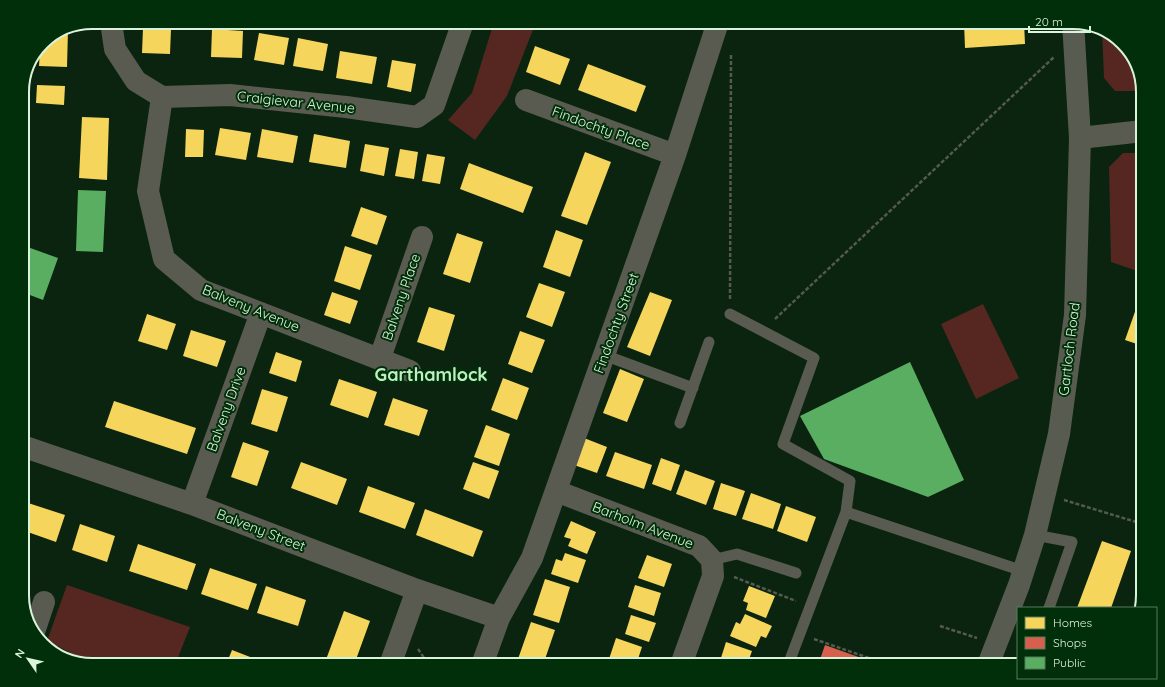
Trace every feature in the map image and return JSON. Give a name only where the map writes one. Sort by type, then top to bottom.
[{"type":"main road","name":"Gartloch Road","points":[[991,658],[1035,535],[1059,434],[1075,315],[1080,138],[1074,30]]},
{"type":"street","points":[[112,29],[115,49],[136,81],[162,97]]},
{"type":"street","name":"Craigievar Avenue","points":[[162,97],[230,95],[346,107],[417,118],[434,105],[461,29]]},
{"type":"street","name":"Findochty Street","points":[[484,658],[499,618],[532,558],[675,155],[716,29]]},
{"type":"street","name":"Balveny Avenue","points":[[162,97],[148,192],[164,259],[201,290],[380,358],[410,371]]},
{"type":"street","name":"Findochty Place","points":[[526,100],[675,155]]},
{"type":"street","points":[[1080,138],[1136,132]]},
{"type":"street","name":"Balveny Place","points":[[380,358],[422,237]]},
{"type":"street","name":"Balveny Drive","points":[[192,504],[261,313]]},
{"type":"street","name":"Balveny Street","points":[[29,448],[192,504],[417,590],[499,618]]},
{"type":"street","name":"Barholm Avenue","points":[[556,491],[698,546],[712,564]]},
{"type":"street","points":[[684,658],[713,576],[712,564]]},
{"type":"street","points":[[393,658],[417,590]]},
{"type":"street","points":[[36,625],[44,602]]},
{"type":"lane","points":[[730,314],[814,358],[782,444],[850,481],[846,512],[791,658]]},
{"type":"lane","points":[[680,423],[709,342]]},
{"type":"lane","points":[[604,355],[693,388]]},
{"type":"lane","points":[[846,512],[1023,571]]},
{"type":"lane","points":[[1035,535],[1072,542],[1049,607]]},
{"type":"lane","points":[[712,564],[737,554],[796,573]]},
{"type":"path","points":[[763,330],[1074,30]]},
{"type":"path","points":[[730,314],[731,46]]},
{"type":"path","points":[[1045,494],[1136,522]]},
{"type":"path","points":[[712,564],[810,606]]},
{"type":"path","points":[[940,626],[996,645]]},
{"type":"path","points":[[800,634],[869,658]]},
{"type":"shaded area","points":[[492,29],[533,29],[507,96],[475,140],[448,120],[472,93]]},
{"type":"shaded area","points":[[1102,36],[1118,47],[1128,60],[1133,72],[1136,91],[1115,91],[1104,78]]},
{"type":"shaded area","points":[[1123,153],[1136,153],[1136,271],[1111,262],[1109,167]]},
{"type":"shaded area","points":[[983,304],[1019,378],[976,399],[941,324]]},
{"type":"shaded area","points":[[67,585],[190,627],[178,658],[92,658],[77,656],[52,643],[48,639]]},
{"type":"building: Homes","points":[[143,29],[171,29],[170,54],[142,53]]},
{"type":"building: Homes","points":[[212,29],[243,31],[242,58],[211,57]]},
{"type":"building: Homes","points":[[964,29],[1024,29],[1025,44],[965,48]]},
{"type":"building: Homes","points":[[259,33],[289,38],[284,65],[254,60]]},
{"type":"building: Homes","points":[[68,34],[67,67],[39,66],[39,58],[47,47]]},
{"type":"building: Homes","points":[[298,38],[328,44],[323,71],[293,66]]},
{"type":"building: Homes","points":[[535,46],[570,59],[560,85],[526,72]]},
{"type":"building: Homes","points":[[340,51],[377,57],[372,84],[336,78]]},
{"type":"building: Homes","points":[[392,60],[416,64],[411,92],[387,87]]},
{"type":"building: Homes","points":[[588,64],[646,86],[636,112],[578,90]]},
{"type":"building: Homes","points":[[37,85],[65,86],[64,105],[36,103]]},
{"type":"building: Homes","points":[[82,117],[109,118],[107,180],[79,178]]},
{"type":"building: Homes","points":[[220,128],[251,133],[246,160],[215,155]]},
{"type":"building: Homes","points":[[186,129],[204,130],[203,157],[185,157]]},
{"type":"building: Homes","points":[[262,129],[298,136],[293,163],[257,157]]},
{"type":"building: Homes","points":[[314,134],[350,141],[346,168],[309,162]]},
{"type":"building: Homes","points":[[365,144],[389,148],[384,176],[360,171]]},
{"type":"building: Homes","points":[[400,149],[418,152],[414,179],[395,176]]},
{"type":"building: Homes","points":[[585,152],[611,162],[587,225],[561,216]]},
{"type":"building: Homes","points":[[427,154],[445,157],[440,184],[422,181]]},
{"type":"building: Homes","points":[[469,163],[533,187],[523,213],[460,189]]},
{"type":"building: Homes","points":[[361,207],[387,216],[377,245],[351,236]]},
{"type":"building: Homes","points":[[556,230],[583,240],[570,277],[543,267]]},
{"type":"building: Homes","points":[[457,233],[483,242],[470,283],[443,274]]},
{"type":"building: Homes","points":[[345,246],[372,255],[360,290],[334,281]]},
{"type":"building: Homes","points":[[539,283],[565,292],[552,327],[526,317]]},
{"type":"building: Homes","points":[[332,292],[358,301],[350,324],[324,315]]},
{"type":"building: Homes","points":[[650,292],[672,300],[650,356],[627,347]]},
{"type":"building: Homes","points":[[429,307],[455,315],[444,351],[417,342]]},
{"type":"building: Homes","points":[[1136,309],[1136,344],[1125,340]]},
{"type":"building: Homes","points":[[147,314],[176,324],[167,350],[138,341]]},
{"type":"building: Homes","points":[[191,330],[226,341],[217,367],[183,356]]},
{"type":"building: Homes","points":[[520,331],[545,340],[532,373],[508,364]]},
{"type":"building: Homes","points":[[276,352],[302,361],[296,382],[269,373]]},
{"type":"building: Homes","points":[[620,369],[644,379],[627,422],[603,413]]},
{"type":"building: Homes","points":[[503,378],[529,388],[517,420],[491,410]]},
{"type":"building: Homes","points":[[339,379],[377,392],[368,418],[330,405]]},
{"type":"building: Homes","points":[[262,389],[288,397],[277,432],[251,424]]},
{"type":"building: Homes","points":[[393,398],[428,410],[419,436],[384,425]]},
{"type":"building: Homes","points":[[114,401],[196,428],[187,454],[105,427]]},
{"type":"building: Homes","points":[[486,425],[510,434],[499,466],[474,457]]},
{"type":"building: Homes","points":[[584,438],[607,447],[597,473],[574,465]]},
{"type":"building: Homes","points":[[243,442],[269,451],[257,486],[231,477]]},
{"type":"building: Homes","points":[[615,452],[652,465],[644,489],[606,476]]},
{"type":"building: Homes","points":[[661,458],[680,465],[671,491],[652,484]]},
{"type":"building: Homes","points":[[301,462],[347,479],[337,505],[291,488]]},
{"type":"building: Homes","points":[[473,462],[499,471],[489,499],[463,489]]},
{"type":"building: Homes","points":[[685,470],[715,481],[706,505],[676,494]]},
{"type":"building: Homes","points":[[721,483],[745,491],[736,516],[713,509]]},
{"type":"building: Homes","points":[[368,486],[415,503],[405,529],[359,512]]},
{"type":"building: Homes","points":[[751,493],[781,504],[773,529],[742,519]]},
{"type":"building: Homes","points":[[29,503],[65,515],[56,542],[29,532]]},
{"type":"building: Homes","points":[[786,506],[816,517],[807,542],[777,531]]},
{"type":"building: Homes","points":[[425,509],[483,531],[473,557],[416,535]]},
{"type":"building: Homes","points":[[571,521],[596,532],[587,554],[568,546],[571,539],[564,537]]},
{"type":"building: Homes","points":[[80,524],[115,536],[107,562],[72,550]]},
{"type":"building: Homes","points":[[1102,541],[1131,551],[1111,607],[1077,607]]},
{"type":"building: Homes","points":[[138,544],[196,564],[187,590],[129,571]]},
{"type":"building: Homes","points":[[565,553],[586,560],[578,583],[551,574],[556,559],[562,561]]},
{"type":"building: Homes","points":[[647,555],[672,564],[664,587],[638,578]]},
{"type":"building: Homes","points":[[210,568],[257,584],[248,610],[201,594]]},
{"type":"building: Homes","points":[[545,579],[570,587],[559,623],[533,615]]},
{"type":"building: Homes","points":[[635,585],[661,593],[654,616],[628,607]]},
{"type":"building: Homes","points":[[266,586],[306,600],[298,626],[257,613]]},
{"type":"building: Homes","points":[[749,586],[775,596],[766,618],[746,610],[748,603],[743,601]]},
{"type":"building: Homes","points":[[344,611],[370,621],[357,658],[327,658]]},
{"type":"building: Homes","points":[[745,614],[772,626],[766,638],[761,636],[756,647],[730,636],[736,622],[740,624]]},
{"type":"building: Homes","points":[[631,615],[656,623],[649,642],[625,634]]},
{"type":"building: Homes","points":[[531,622],[555,630],[545,658],[518,658]]},
{"type":"building: Homes","points":[[616,638],[642,647],[638,658],[609,658]]},
{"type":"building: Homes","points":[[726,642],[752,651],[750,658],[721,658]]},
{"type":"building: Homes","points":[[232,650],[253,658],[229,658]]},
{"type":"building: Shops","points":[[825,645],[861,658],[820,658]]},
{"type":"building: Public","points":[[78,190],[106,191],[103,252],[76,251]]},
{"type":"building: Public","points":[[29,248],[58,258],[43,300],[29,295]]},
{"type":"building: Public","points":[[910,362],[964,480],[928,497],[824,459],[800,416]]},
{"type":"district","name":"Garthamlock","points":[[431,375]]}]
